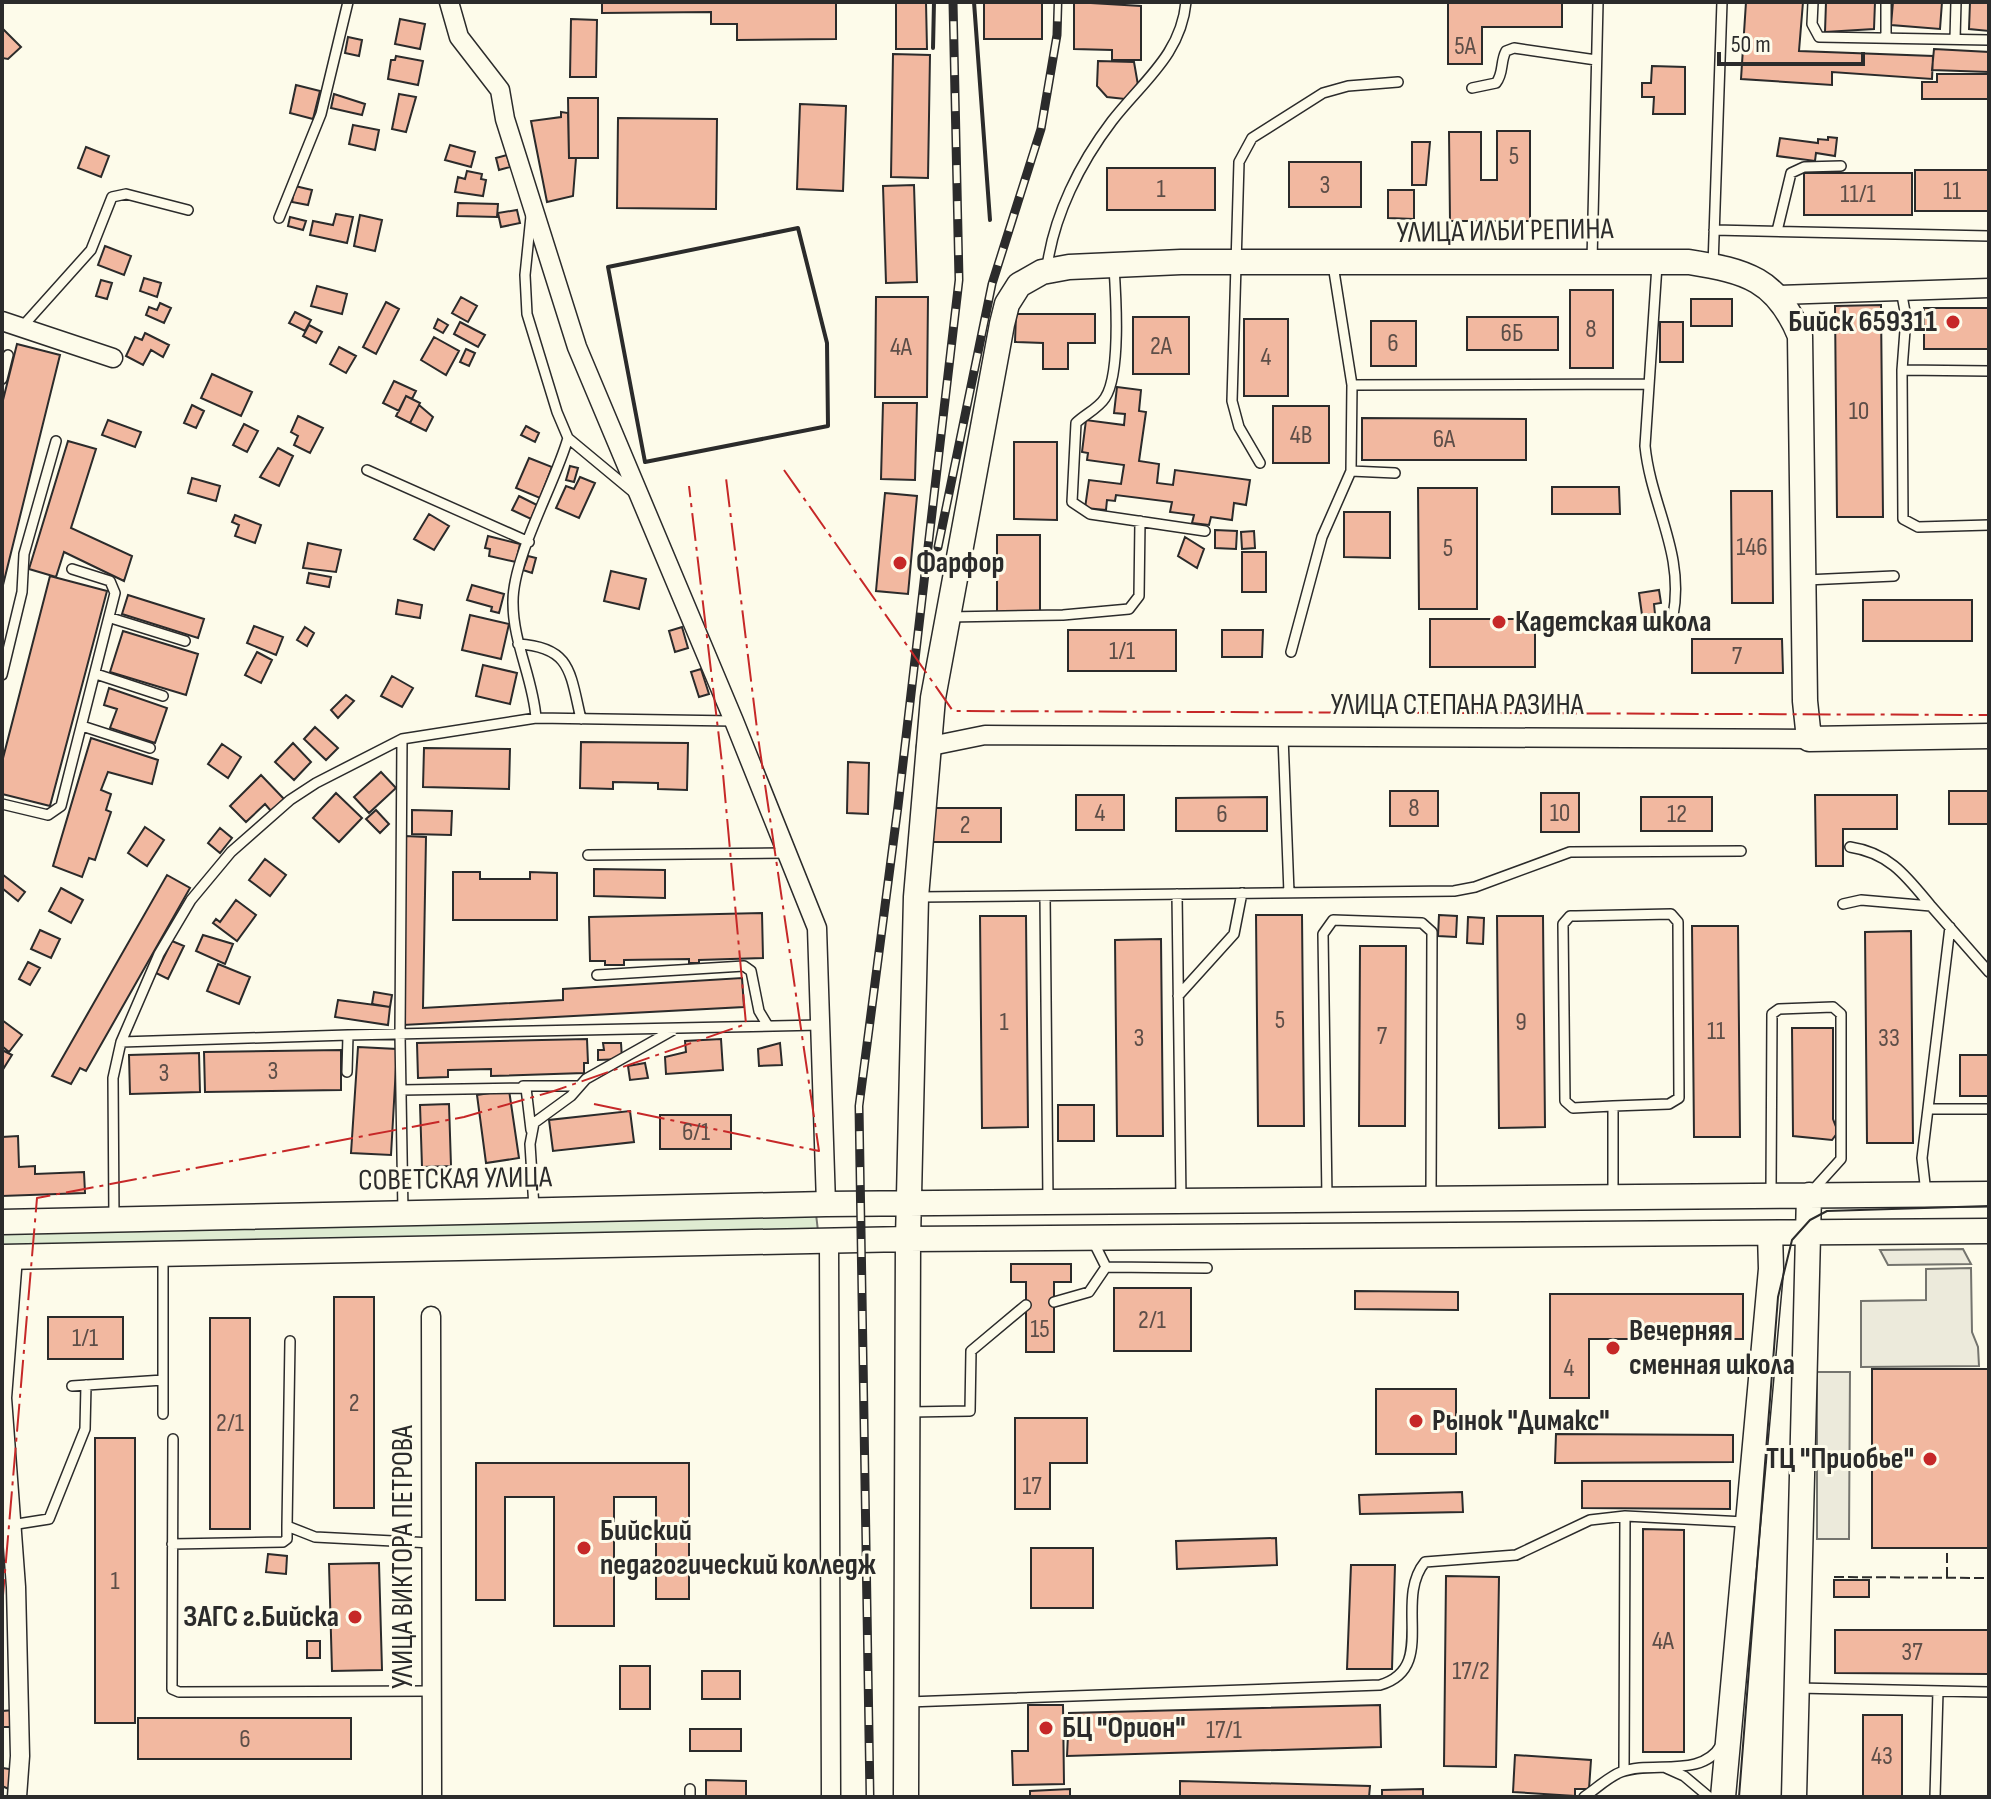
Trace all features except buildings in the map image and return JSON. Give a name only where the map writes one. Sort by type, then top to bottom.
[{"type":"main road","name":"УЛИЦА ИЛЬИ РЕПИНА","points":[[946,618],[1007,304],[1019,285],[1046,271],[1114,265],[1657,261],[1713,266],[1759,282],[1779,295]]},
{"type":"main road","points":[[1779,295],[1800,336],[1805,701],[1809,739]]},
{"type":"main road","points":[[906,1797],[910,1412],[908,1239],[916,897],[926,747],[946,618]]},
{"type":"main road","name":"УЛИЦА СТЕПАНА РАЗИНА","points":[[1809,739],[1989,736]]},
{"type":"main road","name":"СОВЕТСКАЯ УЛИЦА","points":[[2,1222],[1095,1200],[1771,1193],[1989,1194]]},
{"type":"main road","points":[[1794,1797],[1809,1195]]},
{"type":"main road","points":[[1494,1235],[1495,1196]]},
{"type":"main road","points":[[1092,1237],[1095,1200]]},
{"type":"main road","points":[[826,1204],[829,1241]]},
{"type":"main road","points":[[8,1257],[908,1239],[1989,1231]]},
{"type":"main road","points":[[1723,1797],[1745,1522],[1771,1269],[1770,1233]]},
{"type":"street","points":[[449,2],[459,37],[500,90],[505,119],[577,347],[817,928],[826,1204]]},
{"type":"street","name":"УЛИЦА ИЛЬИ РЕПИНА","points":[[1779,295],[1989,288]]},
{"type":"street","points":[[2,321],[113,358]]},
{"type":"street","name":"УЛИЦА СТЕПАНА РАЗИНА","points":[[926,747],[985,735],[1809,739]]},
{"type":"street","points":[[829,1241],[831,1797]]},
{"type":"street","points":[[8,1257],[2,1398],[11,1525],[20,1756],[17,1797]]},
{"type":"street","name":"УЛИЦА ВИКТОРА ПЕТРОВА","points":[[431,1316],[432,1797]]},
{"type":"lane","points":[[279,218],[321,114],[348,2]]},
{"type":"lane","points":[[1046,271],[1054,231],[1073,186],[1109,125],[1170,54],[1186,2]]},
{"type":"lane","points":[[1592,261],[1598,2]]},
{"type":"lane","points":[[1713,266],[1722,2]]},
{"type":"lane","points":[[1813,2],[1812,24],[1819,37],[1989,40]]},
{"type":"lane","points":[[1886,2],[1886,37]]},
{"type":"lane","points":[[1955,39],[1956,2]]},
{"type":"lane","points":[[1472,88],[1496,83],[1502,73],[1502,59],[1506,51],[1514,48],[1596,60]]},
{"type":"lane","points":[[1260,463],[1239,427],[1232,401],[1239,162],[1252,138],[1323,93],[1348,86],[1398,82]]},
{"type":"lane","points":[[1777,231],[1791,173],[1804,167],[1841,166]]},
{"type":"lane","points":[[22,327],[91,250],[112,197],[126,194],[188,210]]},
{"type":"lane","points":[[532,206],[525,275],[527,314],[568,438],[639,497]]},
{"type":"lane","points":[[1714,230],[1989,236]]},
{"type":"lane","points":[[1657,261],[1645,424],[1647,467],[1675,559],[1677,596],[1673,616]]},
{"type":"lane","points":[[1114,265],[1118,313],[1110,379],[1107,395],[1076,423],[1072,502],[1090,514],[1205,531]]},
{"type":"lane","points":[[1291,652],[1322,537],[1351,471],[1352,385],[1333,265]]},
{"type":"lane","points":[[1901,290],[1906,317],[1902,370],[1903,519],[1918,527],[1989,525]]},
{"type":"lane","points":[[2,379],[8,355]]},
{"type":"lane","points":[[1902,370],[1989,371]]},
{"type":"lane","points":[[1352,385],[1649,384]]},
{"type":"lane","points":[[536,718],[534,692],[518,644],[513,600],[529,542],[568,438]]},
{"type":"lane","points":[[2,675],[22,592],[24,554],[56,441]]},
{"type":"lane","points":[[367,470],[529,542]]},
{"type":"lane","points":[[1351,471],[1395,473]]},
{"type":"lane","points":[[946,618],[1063,615],[1129,609],[1139,596],[1140,521]]},
{"type":"lane","points":[[2,804],[37,814],[56,811],[82,726],[115,593],[110,581],[72,569]]},
{"type":"lane","points":[[1805,580],[1894,576]]},
{"type":"lane","points":[[111,618],[185,641]]},
{"type":"lane","points":[[518,644],[546,647],[561,657],[581,719]]},
{"type":"lane","points":[[96,674],[163,696]]},
{"type":"lane","points":[[114,1219],[113,1078],[121,1042],[159,954],[179,917],[231,852],[290,800],[402,739],[536,718],[734,721]]},
{"type":"lane","points":[[82,726],[150,748]]},
{"type":"lane","points":[[1283,736],[1289,893]]},
{"type":"lane","points":[[402,739],[400,1035],[403,1213]]},
{"type":"lane","points":[[1850,847],[1887,858],[1989,972]]},
{"type":"lane","points":[[916,897],[1464,889],[1570,852],[1741,851]]},
{"type":"lane","points":[[588,855],[787,853]]},
{"type":"lane","points":[[1178,996],[1234,934],[1242,893]]},
{"type":"lane","points":[[1177,894],[1181,1200]]},
{"type":"lane","points":[[1045,896],[1048,1201]]},
{"type":"lane","points":[[1843,904],[1861,900],[1931,906]]},
{"type":"lane","points":[[1671,914],[1678,922],[1679,1098],[1669,1104],[1613,1106],[1573,1108],[1565,1101],[1563,924],[1570,916],[1671,914]]},
{"type":"lane","points":[[1327,1198],[1323,934],[1326,925],[1333,920],[1422,923],[1432,932],[1431,1197]]},
{"type":"lane","points":[[1926,1195],[1922,1165],[1950,927]]},
{"type":"lane","points":[[597,975],[744,966],[751,971],[759,1011],[768,1026]]},
{"type":"lane","points":[[1771,1193],[1772,1014],[1779,1009],[1833,1007],[1841,1014],[1841,1159],[1809,1195]]},
{"type":"lane","points":[[121,1042],[820,1025]]},
{"type":"lane","points":[[531,1133],[540,1118],[579,1086],[675,1029]]},
{"type":"lane","points":[[347,1072],[348,1035]]},
{"type":"lane","points":[[520,1086],[530,1093],[534,1210]]},
{"type":"lane","points":[[401,1090],[579,1086]]},
{"type":"lane","points":[[1613,1106],[1613,1195]]},
{"type":"lane","points":[[1930,1109],[1989,1109]]},
{"type":"lane","points":[[1092,1237],[1106,1267]]},
{"type":"lane","points":[[163,1254],[163,1414]]},
{"type":"lane","points":[[1106,1267],[1207,1268]]},
{"type":"lane","points":[[1054,1302],[1089,1292],[1106,1267]]},
{"type":"lane","points":[[910,1412],[970,1411],[971,1351],[1026,1305]]},
{"type":"lane","points":[[172,1544],[283,1542],[287,1539],[290,1341]]},
{"type":"lane","points":[[72,1386],[163,1380]]},
{"type":"lane","points":[[11,1525],[44,1522],[53,1512],[85,1429],[86,1385]]},
{"type":"lane","points":[[173,1439],[172,1689],[179,1692],[431,1691]]},
{"type":"lane","points":[[907,1702],[1380,1685],[1396,1681],[1406,1672],[1411,1660],[1413,1591],[1417,1572],[1425,1562],[1516,1555],[1590,1520],[1625,1516],[1745,1522]]},
{"type":"lane","points":[[1624,1770],[1625,1516]]},
{"type":"lane","points":[[287,1526],[315,1537],[432,1543]]},
{"type":"lane","points":[[1797,1688],[1989,1692]]},
{"type":"lane","points":[[1935,1797],[1938,1691]]},
{"type":"lane","points":[[1584,1797],[1624,1770],[1664,1768],[1708,1758],[1716,1754],[1727,1735]]},
{"type":"lane","points":[[1664,1768],[1684,1776],[1709,1797]]},
{"type":"green space","points":[[816,1214],[818,1231],[2,1250],[2,1232]]},
{"type":"shaded area","points":[[1963,1249],[1971,1264],[1888,1265],[1880,1250]]},
{"type":"shaded area","points":[[1971,1268],[1972,1332],[1978,1347],[1979,1366],[1861,1367],[1861,1301],[1926,1300],[1926,1269]]},
{"type":"shaded area","points":[[1817,1372],[1850,1372],[1849,1539],[1817,1539]]},
{"type":"tram line","points":[[1739,1797],[1778,1297],[1792,1240],[1810,1220],[1827,1211],[1989,1206]]},
{"type":"railway","points":[[870,1797],[859,1106],[898,806],[959,280],[953,2]]},
{"type":"railway","points":[[938,547],[992,284],[1041,129],[1057,35],[1058,2]]},
{"type":"fence","points":[[1947,1548],[1947,1577]]},
{"type":"fence","points":[[1834,1577],[1989,1578]]},
{"type":"wall","points":[[933,48],[934,2]]},
{"type":"wall","points":[[974,2],[990,220]]},
{"type":"wall","points":[[798,228],[827,343],[828,426],[645,462],[608,267],[798,228]]},
{"type":"power","points":[[784,470],[953,711],[1989,715]]},
{"type":"power","points":[[594,1104],[819,1151],[758,737],[726,478]]},
{"type":"power","points":[[2,1607],[37,1198],[464,1117],[554,1091],[746,1024],[722,763],[689,486]]},
{"type":"place","name":"Бийск 659311","points":[[1953,322]]},
{"type":"place","name":"Фарфор","points":[[900,563]]},
{"type":"place","name":"Кадетская школа","points":[[1499,622]]},
{"type":"place","name":"Вечерняя сменная школа","points":[[1613,1348]]},
{"type":"place","name":"Рынок \"Димакс\"","points":[[1416,1421]]},
{"type":"place","name":"ТЦ \"Приобье\"","points":[[1930,1459]]},
{"type":"place","name":"Бийский педагогический колледж","points":[[584,1548]]},
{"type":"place","name":"ЗАГС г.Бийска","points":[[355,1617]]},
{"type":"place","name":"БЦ \"Орион\"","points":[[1046,1728]]}]
